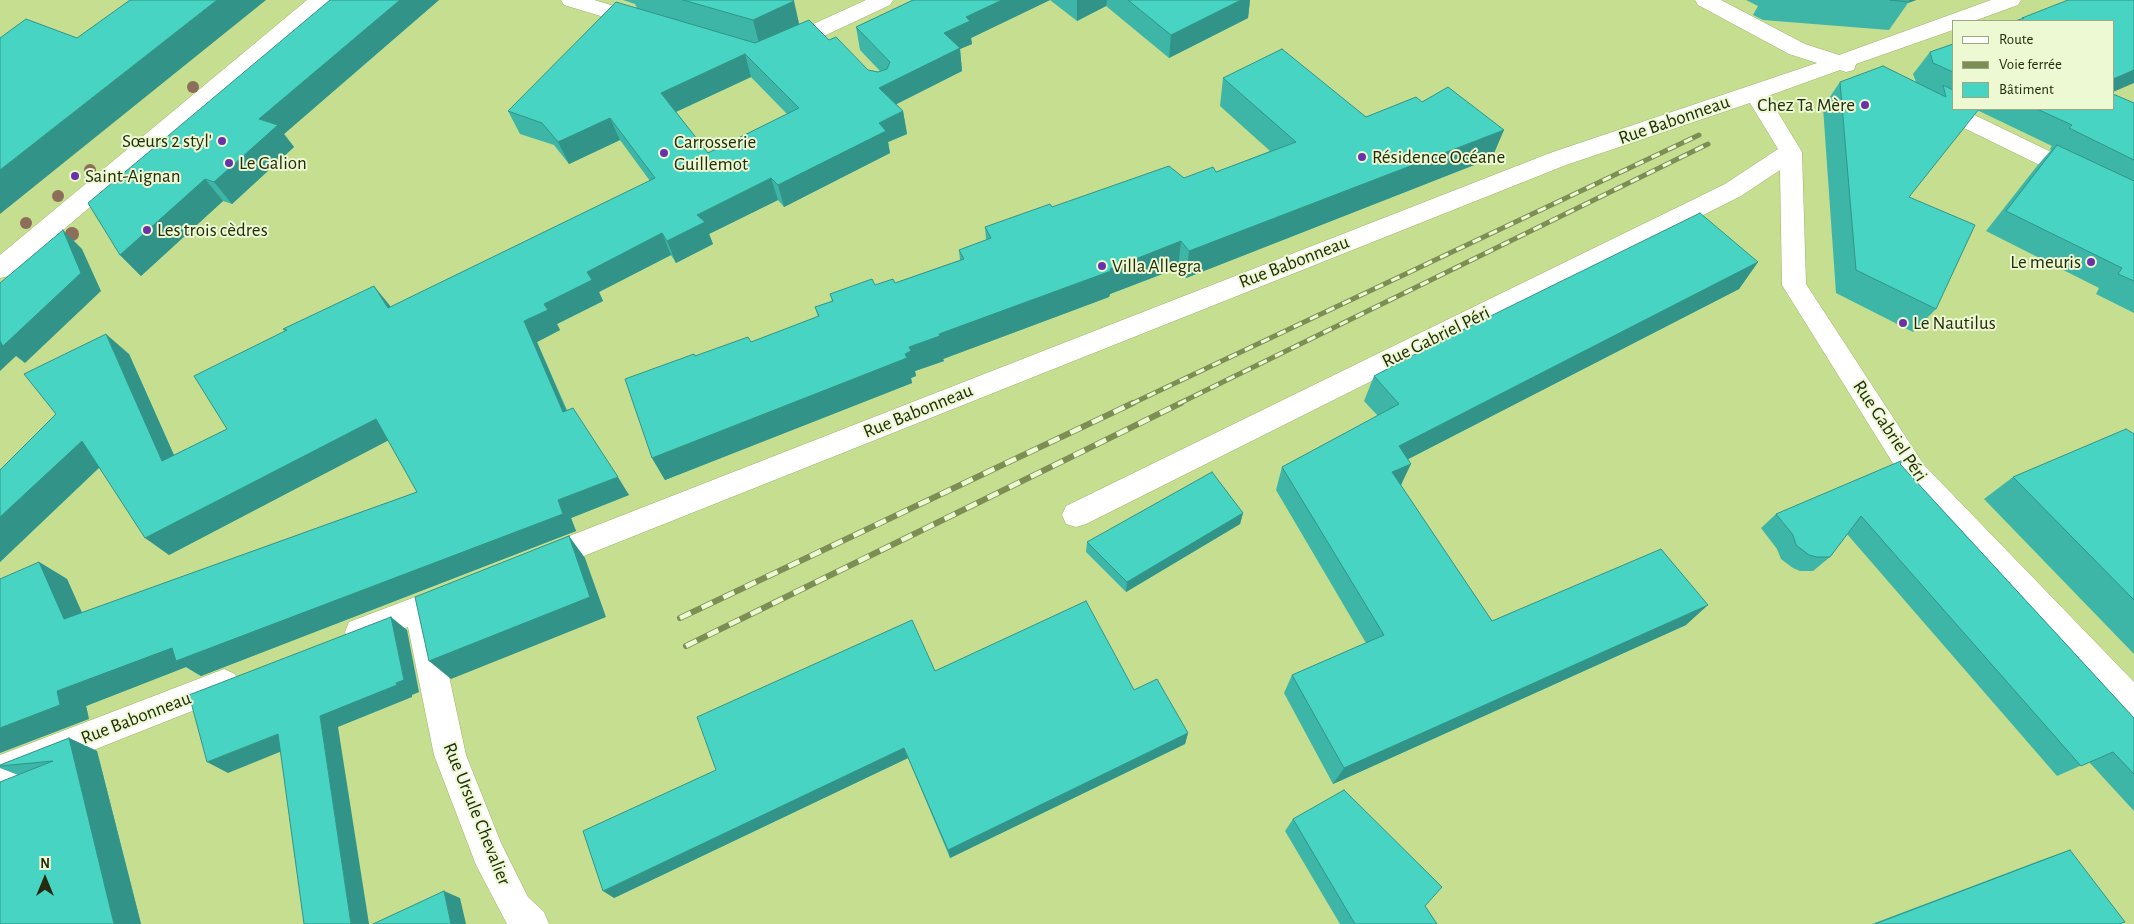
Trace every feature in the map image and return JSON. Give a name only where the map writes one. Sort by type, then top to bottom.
[{"type":"street","points":[[0,269],[320,0]]},
{"type":"street","points":[[571,0],[666,29]]},
{"type":"street","points":[[770,53],[830,34],[883,0]]},
{"type":"street","points":[[1705,0],[1797,49],[1873,76]]},
{"type":"street","name":"Rue Babonneau","points":[[1959,20],[2011,0]]},
{"type":"street","name":"Rue Babonneau","points":[[518,570],[1558,159],[1755,93],[1952,23]]},
{"type":"street","points":[[1755,93],[1791,152]]},
{"type":"street","points":[[1919,98],[2134,202]]},
{"type":"street","name":"Rue Gabriel Péri","points":[[1076,515],[1733,190],[1791,152]]},
{"type":"street","name":"Rue Gabriel Péri","points":[[1791,152],[1794,285],[1914,473],[2134,704]]},
{"type":"street","points":[[335,641],[472,588]]},
{"type":"street","name":"Rue Ursule Chevalier","points":[[419,609],[450,755],[488,853],[516,909],[532,924]]},
{"type":"street","name":"Rue Babonneau","points":[[0,771],[242,677]]},
{"type":"building","points":[[130,0],[217,0],[0,170],[0,38],[26,19],[77,38]]},
{"type":"building","points":[[330,0],[400,0],[259,119],[278,125],[214,182],[205,179],[120,255],[88,203]]},
{"type":"building","points":[[683,0],[793,0],[794,1],[753,20]]},
{"type":"building","points":[[913,0],[1002,0],[966,17],[970,21],[944,33],[960,48],[879,88],[903,111],[879,123],[886,131],[778,185],[771,178],[697,215],[705,222],[667,241],[662,233],[587,272],[592,280],[544,304],[548,310],[524,321],[563,412],[573,408],[618,477],[558,500],[563,514],[176,661],[172,648],[57,691],[60,705],[0,728],[0,579],[39,562],[64,619],[417,492],[376,419],[145,538],[82,441],[0,517],[0,470],[56,414],[24,374],[106,334],[162,461],[227,429],[194,376],[287,330],[283,329],[374,286],[388,308],[655,178],[610,118],[558,142],[542,123],[508,111],[616,2],[755,43],[809,20],[829,40],[836,37],[868,70],[878,72],[887,69],[890,62],[856,27]],"holes":[[[745,54],[799,108],[708,153],[661,93]]]},
{"type":"building","points":[[1128,0],[1241,0],[1171,35]]},
{"type":"building","points":[[1890,0],[1910,0],[1909,2]]},
{"type":"building","points":[[2068,0],[2134,0],[2134,70],[2114,79],[2114,20],[2018,20],[2024,18],[2022,18]]},
{"type":"building","points":[[1952,44],[1952,72],[1933,63],[1930,52]]},
{"type":"building","points":[[1282,49],[1366,117],[1416,97],[1422,102],[1448,87],[1504,130],[1189,251],[1181,241],[1110,269],[1111,271],[939,334],[940,336],[909,347],[911,351],[905,354],[907,358],[652,458],[625,379],[748,337],[751,342],[819,316],[815,307],[833,301],[830,294],[872,279],[875,285],[893,279],[895,283],[964,259],[959,250],[991,238],[985,227],[1050,204],[1052,207],[1169,166],[1184,178],[1213,167],[1216,172],[1296,142],[1223,78]]},
{"type":"building","points":[[1883,66],[1946,97],[1943,85],[1952,90],[1952,110],[1978,110],[1909,197],[1975,225],[1936,309],[1856,270],[1840,82]]},
{"type":"building","points":[[2114,94],[2134,103],[2134,160],[2069,128],[2072,125],[2039,110],[2114,110]]},
{"type":"building","points":[[2057,145],[2134,181],[2134,281],[2118,274],[2122,268],[2006,211]]},
{"type":"building","points":[[1700,213],[1758,262],[1399,446],[1411,464],[1392,472],[1492,621],[1661,549],[1708,605],[1344,768],[1292,675],[1384,635],[1282,467],[1399,404],[1374,376],[1448,337]]},
{"type":"building","points":[[63,230],[81,273],[3,346],[0,341],[0,283]]},
{"type":"building","points":[[2126,429],[2134,434],[2134,600],[2013,477]]},
{"type":"building","points":[[1903,460],[1900,464],[2134,718],[2134,774],[2113,752],[2081,766],[1861,516],[1830,557],[1817,557],[1809,555],[1796,545],[1793,535],[1776,514]]},
{"type":"building","points":[[1212,472],[1243,513],[1127,582],[1087,542]]},
{"type":"building","points":[[569,536],[590,597],[429,661],[415,597]]},
{"type":"building","points":[[1086,601],[1134,690],[1157,679],[1188,733],[948,850],[904,748],[603,891],[583,831],[716,770],[697,717],[912,620],[935,671]]},
{"type":"building","points":[[391,617],[404,680],[396,683],[397,685],[320,716],[351,924],[304,924],[278,734],[207,762],[189,695]]},
{"type":"building","points":[[69,738],[114,924],[0,924],[0,782],[53,761],[0,765]]},
{"type":"building","points":[[1344,790],[1442,887],[1425,906],[1437,924],[1355,924],[1293,819]]},
{"type":"building","points":[[2070,850],[2125,922],[2119,924],[1875,924]]},
{"type":"building","points":[[444,891],[451,924],[373,924]]},
{"type":"railway","points":[[1131,404],[1699,135]]},
{"type":"railway","points":[[1178,404],[1708,144]]},
{"type":"railway","points":[[680,618],[1133,403]]},
{"type":"railway","points":[[686,646],[1181,403]]},
{"type":"place","name":"Chez Ta Mère","points":[[1865,105]]},
{"type":"place","name":"Sœurs 2 styl'","points":[[222,141]]},
{"type":"place","name":"Carrosserie Guillemot","points":[[664,153]]},
{"type":"place","name":"Résidence Océane","points":[[1362,157]]},
{"type":"place","name":"Le Galion","points":[[229,163]]},
{"type":"place","name":"Saint-Aignan","points":[[75,176]]},
{"type":"place","name":"Les trois cèdres","points":[[147,230]]},
{"type":"place","name":"Le meuris","points":[[2091,262]]},
{"type":"place","name":"Villa Allegra","points":[[1102,266]]},
{"type":"place","name":"Le Nautilus","points":[[1903,323]]}]
